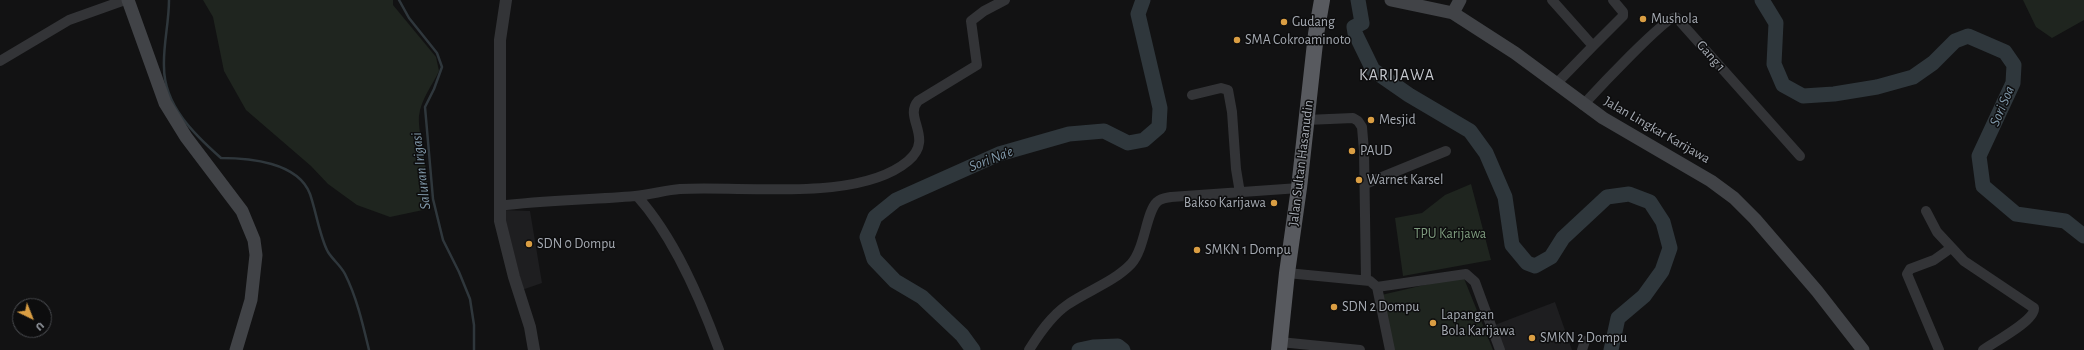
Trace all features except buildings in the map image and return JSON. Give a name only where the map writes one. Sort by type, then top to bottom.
[{"type":"highway","name":"Jalan Sultan Hasanudin","points":[[1280,346],[1287,273],[1299,188],[1316,34],[1322,0]]},
{"type":"main road","points":[[126,0],[165,102],[186,137],[242,211],[254,240],[256,255],[250,300],[236,350]]},
{"type":"main road","name":"Jalan Lingkar Karijawa","points":[[1391,0],[1453,13],[1515,53],[1583,105],[1694,170],[1734,198],[1755,219],[1817,291],[1860,349]]},
{"type":"main road","points":[[1453,13],[1460,0]]},
{"type":"street","points":[[0,61],[69,20],[126,0]]},
{"type":"street","points":[[506,0],[500,40],[500,221],[514,277],[530,327],[534,350]]},
{"type":"street","points":[[499,206],[532,202],[637,196],[681,189],[742,190],[819,188],[855,184],[878,178],[893,172],[916,153],[920,136],[913,110],[915,104],[921,98],[948,81],[977,65],[971,30],[971,20],[984,11],[1006,0]]},
{"type":"street","points":[[1552,0],[1593,46]]},
{"type":"street","points":[[1556,84],[1623,16],[1623,12],[1613,0]]},
{"type":"street","name":"Gang 1","points":[[1583,105],[1653,34],[1670,18],[1676,17],[1800,156]]},
{"type":"street","points":[[1192,95],[1221,88],[1228,90],[1232,112],[1236,169],[1240,193]]},
{"type":"street","points":[[1306,120],[1349,118],[1358,121],[1362,127],[1365,184],[1366,280]]},
{"type":"street","points":[[1365,184],[1446,151]]},
{"type":"street","points":[[1031,347],[1060,310],[1124,270],[1134,261],[1139,252],[1152,209],[1156,202],[1171,197],[1299,188]]},
{"type":"street","points":[[637,196],[657,222],[692,285],[719,350]]},
{"type":"street","points":[[1926,211],[1937,232],[1951,248],[1976,270],[2034,308],[2034,313],[2022,324],[1988,349]]},
{"type":"street","points":[[1939,350],[1907,274],[1910,269],[1934,260],[1951,248]]},
{"type":"street","points":[[1287,273],[1366,280],[1373,282],[1378,287],[1390,350]]},
{"type":"street","points":[[1378,287],[1466,274],[1475,282],[1500,350]]},
{"type":"street","points":[[1280,346],[1360,350]]},
{"type":"shaded area","points":[[502,210],[530,211],[542,283],[519,291]]},
{"type":"shaded area","name":"SMKN 2 Dompu","points":[[1555,302],[1572,350],[1500,350],[1492,326]]},
{"type":"green space","points":[[203,0],[393,0],[393,5],[436,57],[439,71],[424,98],[419,116],[428,192],[427,203],[423,210],[390,217],[357,205],[328,184],[311,166],[246,110],[224,71],[213,17]]},
{"type":"green space","points":[[2023,0],[2084,0],[2084,20],[2052,38],[2036,27]]},
{"type":"green space","name":"TPU Karijawa","points":[[1471,184],[1491,260],[1403,276],[1395,218],[1422,213],[1445,195]]},
{"type":"green space","name":"Lapangan Bola Karijawa","points":[[1463,276],[1493,350],[1392,350],[1377,296]]},
{"type":"waterway","points":[[169,0],[164,50],[164,67],[165,81],[175,107],[201,140],[221,158],[245,159],[272,164],[295,175],[304,183],[310,194],[325,246],[330,255],[343,271],[353,292],[369,350]]},
{"type":"waterway","name":"Saluran Irigasi","points":[[399,0],[409,18],[437,53],[442,67],[434,89],[425,107],[433,199],[443,240],[459,272],[470,299],[474,325],[474,350]]},
{"type":"waterway","name":"Sori Na'e","points":[[973,350],[962,335],[922,297],[895,281],[874,259],[867,237],[875,217],[896,200],[999,154],[1069,134],[1104,131],[1128,143],[1144,140],[1159,127],[1160,108],[1138,14],[1143,0]]},
{"type":"waterway","points":[[1358,0],[1362,23],[1354,27],[1355,33],[1373,70],[1409,95],[1470,131],[1486,153],[1505,197],[1512,245],[1527,263],[1535,266],[1551,257],[1563,238],[1607,197],[1629,194],[1650,202],[1663,222],[1670,248],[1662,271],[1644,296],[1618,318],[1611,350]]},
{"type":"waterway","name":"Sori Soa","points":[[1762,0],[1776,23],[1774,64],[1783,85],[1803,96],[1834,94],[1877,87],[1913,77],[1933,63],[1955,41],[1968,36],[2005,52],[2014,65],[2013,83],[1979,156],[1983,186],[2016,214],[2065,221],[2084,236]]},
{"type":"waterway","name":"Sori Na'e","points":[[1079,350],[1093,347],[1118,346],[1123,350]]},
{"type":"place","name":"Mushola","points":[[1643,19]]},
{"type":"place","name":"Gudang","points":[[1284,22]]},
{"type":"place","name":"SMA Cokroaminoto","points":[[1237,40]]},
{"type":"place","name":"Mesjid","points":[[1371,120]]},
{"type":"place","name":"PAUD","points":[[1352,151]]},
{"type":"place","name":"Warnet Karsel","points":[[1359,180]]},
{"type":"place","name":"Bakso Karijawa","points":[[1274,203]]},
{"type":"place","name":"SDN 0 Dompu","points":[[529,244]]},
{"type":"place","name":"SMKN 1 Dompu","points":[[1197,250]]},
{"type":"place","name":"SDN 2 Dompu","points":[[1334,307]]},
{"type":"place","name":"Lapangan Bola Karijawa","points":[[1433,323]]},
{"type":"place","name":"SMKN 2 Dompu","points":[[1532,338]]},
{"type":"district","name":"KARIJAWA","points":[[1397,75]]}]
